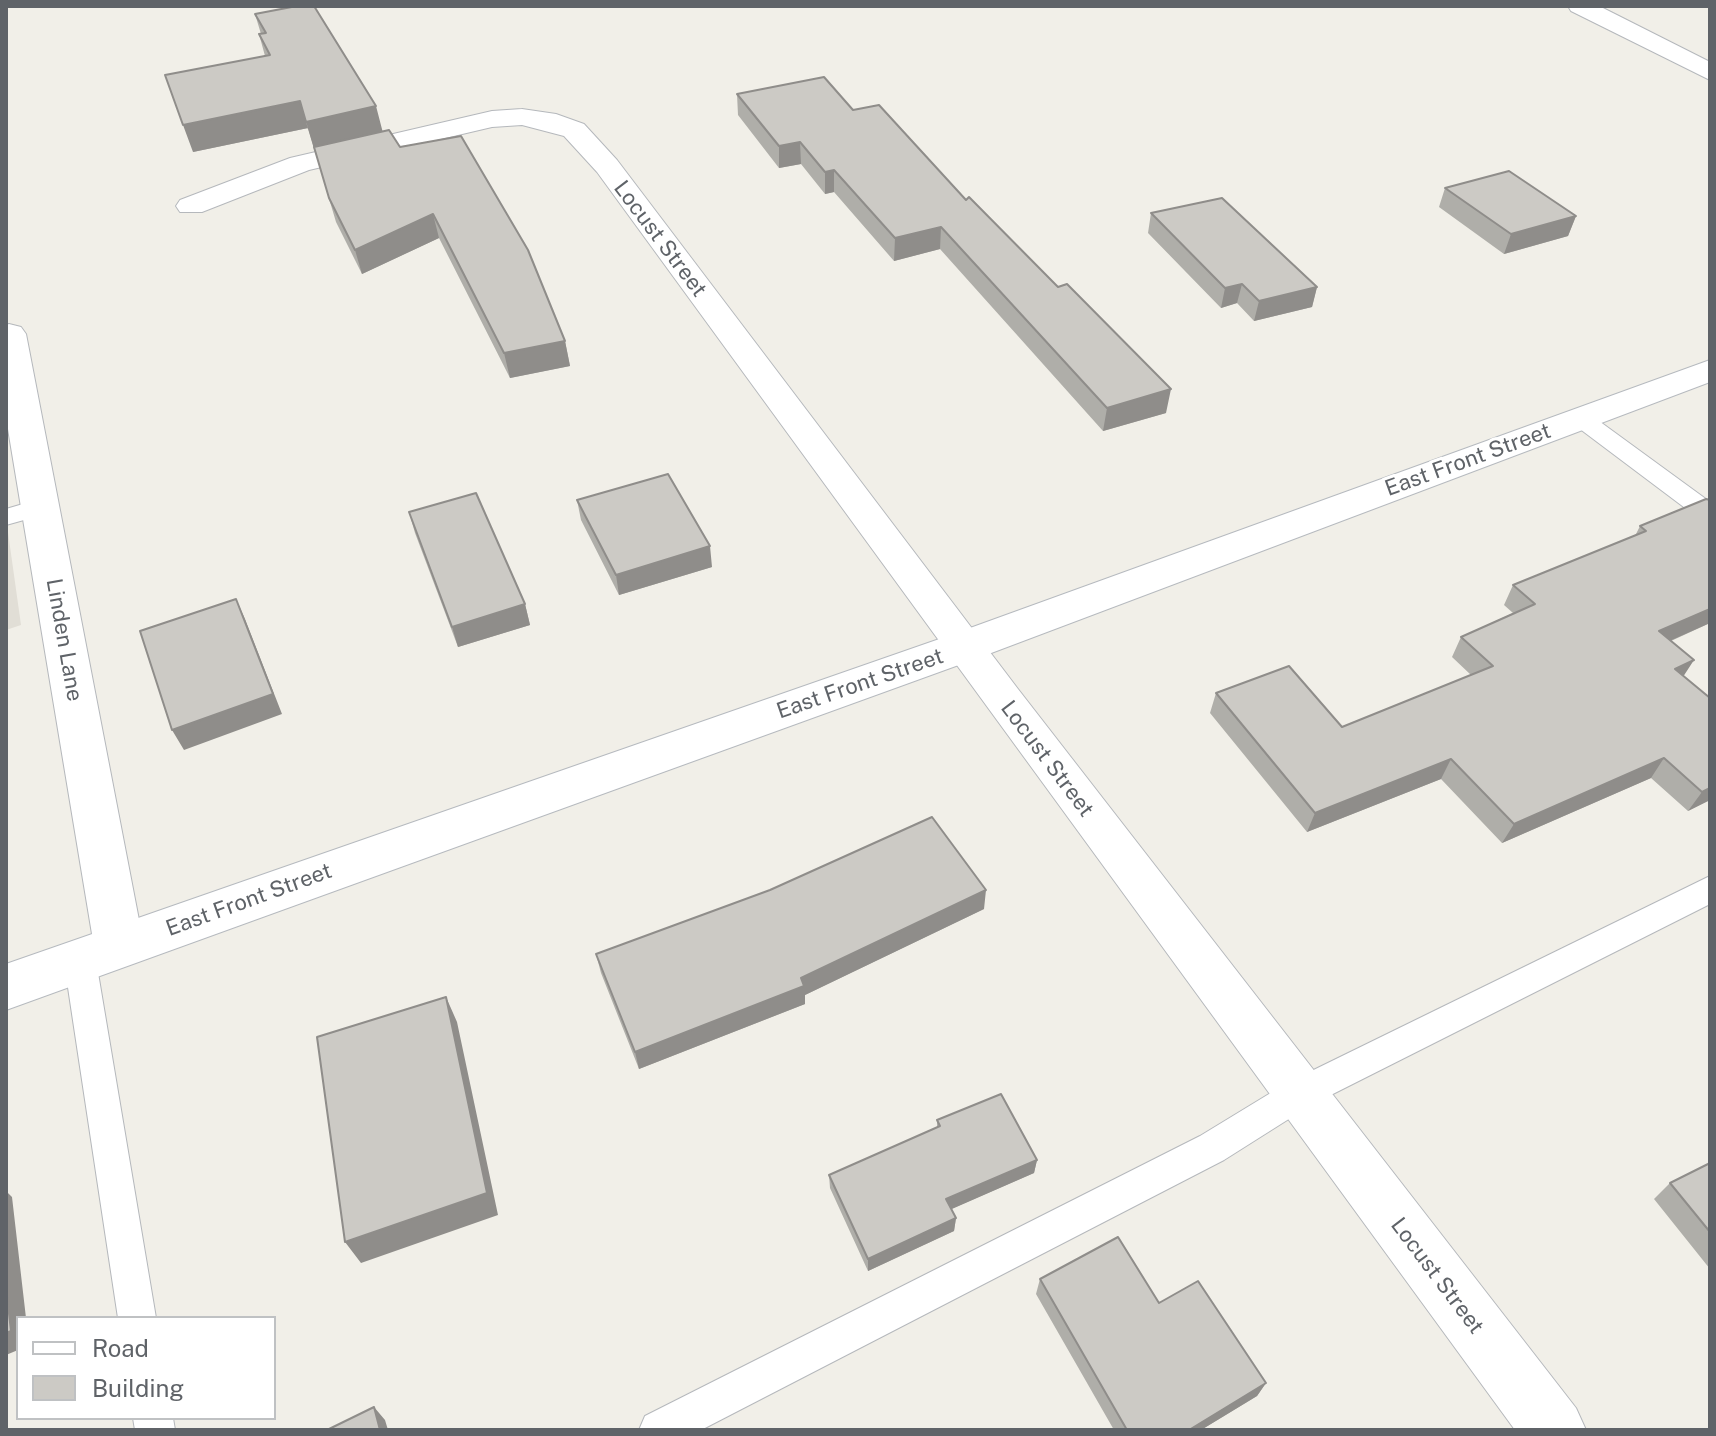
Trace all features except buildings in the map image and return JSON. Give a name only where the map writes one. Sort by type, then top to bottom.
[{"type":"street","points":[[1580,6],[1710,72]]},
{"type":"street","name":"Locust Street","points":[[191,206],[300,164],[492,119],[522,117],[556,122],[574,130],[597,154],[963,647],[1554,1430]]},
{"type":"street","name":"Linden Lane","points":[[9,334],[23,512],[99,954]]},
{"type":"street","name":"East Front Street","points":[[6,987],[963,647],[1710,370]]},
{"type":"lane","points":[[1580,418],[1710,514]]},
{"type":"lane","points":[[659,1430],[1212,1148],[1299,1094],[1710,889]]},
{"type":"lane","points":[[99,954],[137,1316]]},
{"type":"shaded area","points":[[6,518],[21,625],[6,630]]}]
